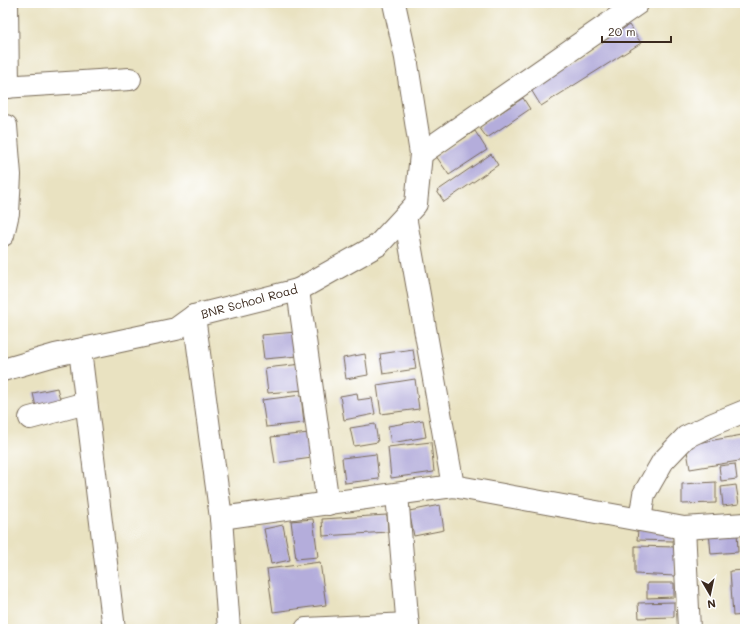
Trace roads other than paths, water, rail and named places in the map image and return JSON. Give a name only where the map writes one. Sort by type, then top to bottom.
[{"type":"street","points":[[7,3],[5,87],[130,78]]},
{"type":"street","name":"BNR School Road","points":[[3,370],[55,355],[176,329],[194,316],[298,290],[378,245],[416,204],[421,154],[406,58],[394,3]]},
{"type":"street","points":[[421,154],[637,4]]},
{"type":"street","points":[[3,235],[8,213],[10,175],[6,126]]},
{"type":"street","points":[[405,216],[453,486]]},
{"type":"street","points":[[298,290],[328,504]]},
{"type":"street","points":[[194,316],[221,518],[229,629]]},
{"type":"street","points":[[80,350],[114,629]]},
{"type":"street","points":[[30,418],[86,403]]},
{"type":"street","points":[[640,520],[644,494],[663,461],[686,437],[745,411]]},
{"type":"street","points":[[221,518],[453,486],[684,528],[745,524]]},
{"type":"street","points":[[306,629],[408,626],[397,494]]},
{"type":"street","points":[[684,528],[689,629]]}]
